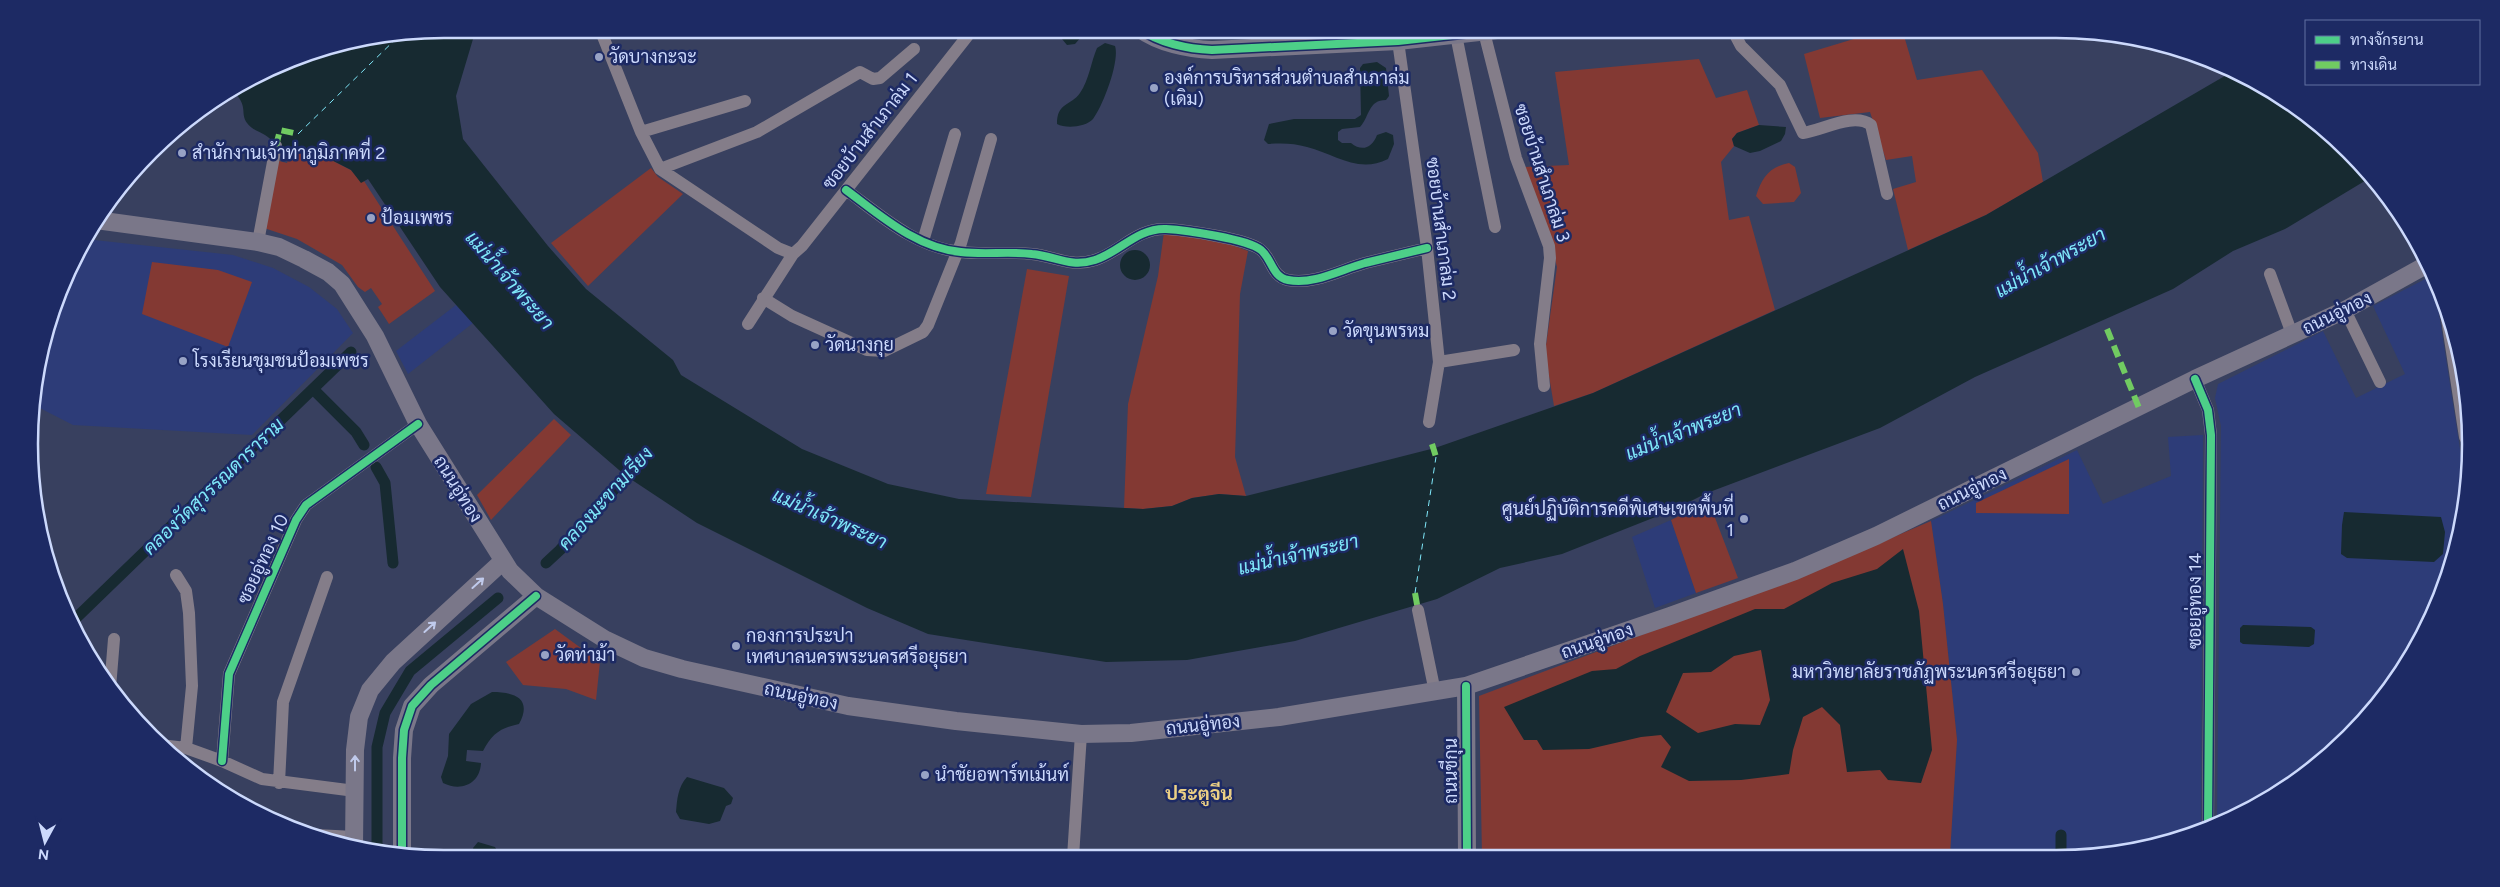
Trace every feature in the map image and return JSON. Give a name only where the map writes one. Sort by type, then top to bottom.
[{"type":"main road","points":[[1163,38],[1192,49],[1269,48],[1427,38]]},
{"type":"main road","name":"ถนนอู่ทอง","points":[[104,221],[258,242],[279,247],[328,272],[342,284],[375,336],[418,424],[503,561],[536,596],[606,640],[644,658],[682,669],[848,706],[1081,734],[1131,733],[1279,717],[1466,686],[1795,571],[1876,536],[2195,379],[2345,310],[2422,267]]},
{"type":"main road","points":[[354,840],[355,750],[360,717],[370,690],[393,662],[503,561]]},
{"type":"main road","points":[[402,847],[404,730],[412,706],[431,685],[536,596]]},
{"type":"main road","name":"ถนนชีกุน","points":[[1466,686],[1467,850]]},
{"type":"street","points":[[604,38],[641,132],[660,169],[778,248],[793,254]]},
{"type":"street","name":"ซอยบ้านสำเภาล่ม 1","points":[[748,324],[793,254],[802,246],[966,38]]},
{"type":"street","points":[[1269,48],[1270,38]]},
{"type":"street","points":[[1457,38],[1495,227]]},
{"type":"street","name":"ซอยบ้านสำเภาล่ม 3","points":[[1486,38],[1516,158],[1549,246],[1550,258],[1540,344],[1544,386]]},
{"type":"street","points":[[1737,38],[1741,46],[1780,85],[1803,133],[1855,120],[1865,120],[1871,125],[1887,194]]},
{"type":"street","name":"ซอยบ้านสำเภาล่ม 2","points":[[1398,41],[1427,248],[1439,362],[1429,422]]},
{"type":"street","points":[[660,169],[757,132],[860,72],[874,80],[880,78],[914,49]]},
{"type":"street","points":[[641,132],[745,101]]},
{"type":"street","points":[[923,241],[955,134]]},
{"type":"street","points":[[763,298],[792,316],[867,350],[884,351],[923,332],[928,325],[958,252],[991,139]]},
{"type":"street","points":[[258,242],[276,146]]},
{"type":"street","points":[[846,190],[899,230],[923,241],[958,252],[989,254],[1016,252],[1040,255],[1060,262],[1078,263],[1095,260],[1150,230],[1165,229],[1238,240],[1252,245],[1262,250],[1278,276],[1287,280],[1301,281],[1427,248]]},
{"type":"street","points":[[2270,274],[2292,334]]},
{"type":"street","points":[[2345,310],[2380,382]]},
{"type":"street","points":[[1439,362],[1514,350]]},
{"type":"street","points":[[2452,351],[2462,417]]},
{"type":"street","name":"ซอยอู่ทอง 14","points":[[2195,379],[2208,410],[2211,435],[2208,820]]},
{"type":"street","name":"ซอยอู่ทอง 10","points":[[222,761],[229,674],[296,520],[306,505],[418,424]]},
{"type":"street","points":[[176,575],[186,591],[189,613],[192,686],[186,748]]},
{"type":"street","points":[[279,783],[283,702],[327,577]]},
{"type":"street","points":[[1418,610],[1435,692]]},
{"type":"street","points":[[111,676],[114,639]]},
{"type":"street","points":[[1073,850],[1081,734]]},
{"type":"street","points":[[173,747],[186,748],[222,761],[262,779],[279,783],[355,792]]},
{"type":"shaded area","points":[[1857,38],[1905,38],[1917,80],[1982,70],[2038,153],[2043,182],[1986,215],[1908,250],[1893,189],[1916,182],[1912,156],[1886,160],[1870,112],[1820,118],[1804,54]]},
{"type":"shaded area","points":[[1699,59],[1716,98],[1747,90],[1759,125],[1737,133],[1732,139],[1734,146],[1721,162],[1729,220],[1749,216],[1775,310],[1593,393],[1554,406],[1545,352],[1557,267],[1550,241],[1524,167],[1569,165],[1555,72]]},
{"type":"shaded area","points":[[315,152],[351,170],[361,182],[364,181],[435,291],[389,324],[378,307],[382,304],[371,288],[365,292],[358,287],[342,265],[297,239],[264,228],[275,160],[287,163],[290,154]]},
{"type":"shaded area","points":[[1789,163],[1795,167],[1801,193],[1794,202],[1763,204],[1756,196],[1767,174],[1776,167]]},
{"type":"shaded area","points":[[651,168],[658,177],[683,194],[588,286],[551,243]]},
{"type":"shaded area","points":[[1164,232],[1232,245],[1248,251],[1240,294],[1235,457],[1246,496],[1219,494],[1192,498],[1172,506],[1143,509],[1124,508],[1128,404],[1158,276]]},
{"type":"shaded area","name":"โรงเรียนชุมชนป้อมเพชร","points":[[92,240],[233,255],[273,268],[309,287],[337,309],[353,333],[252,435],[73,425],[39,408],[45,364],[51,338],[68,288]]},
{"type":"shaded area","points":[[152,262],[218,270],[252,282],[228,347],[142,314]]},
{"type":"shaded area","points":[[1027,269],[1069,276],[1031,497],[986,494]]},
{"type":"shaded area","points":[[2427,278],[2437,303],[2462,462],[2455,523],[2449,549],[2432,599],[2421,623],[2394,669],[2362,711],[2344,731],[2304,766],[2260,795],[2217,817],[2221,426],[2215,398],[2218,384],[2323,331],[2356,398],[2405,374],[2373,306]]},
{"type":"shaded area","points":[[456,305],[473,323],[408,374],[396,351]]},
{"type":"shaded area","points":[[554,419],[571,435],[491,520],[477,495]]},
{"type":"shaded area","name":"มหาวิทยาลัยราชภัฏพระนครศรีอยุธยา","points":[[2203,435],[2201,823],[2162,836],[2136,842],[2083,849],[1950,850],[1957,740],[1943,604],[1931,521],[2077,450],[2103,504],[2171,476],[2168,437]]},
{"type":"shaded area","points":[[2069,459],[2069,514],[1976,513],[1976,503]]},
{"type":"shaded area","points":[[1709,502],[1738,578],[1696,593],[1671,520]]},
{"type":"shaded area","points":[[1671,520],[1696,593],[1655,608],[1632,537]]},
{"type":"shaded area","points":[[1931,521],[1943,604],[1957,740],[1950,850],[1482,850],[1479,696],[1828,565]]},
{"type":"shaded area","points":[[555,629],[600,662],[596,700],[566,689],[523,685],[506,662]]},
{"type":"water","name":"แม่น้ำเจ้าพระยา","points":[[417,38],[473,38],[456,96],[463,139],[548,246],[586,289],[673,360],[681,375],[802,449],[888,484],[959,499],[1143,509],[1172,506],[1192,498],[1219,494],[1246,496],[1435,448],[1593,393],[1986,215],[2227,75],[2260,92],[2304,121],[2344,156],[2366,180],[2285,229],[2233,251],[2173,289],[1975,377],[1880,428],[1707,493],[1673,510],[1562,554],[1500,568],[1437,599],[1295,641],[1187,660],[1106,662],[928,634],[867,608],[697,523],[626,476],[554,414],[440,287],[368,179],[361,183],[351,170],[316,152],[290,154],[291,149],[274,144],[268,137],[253,129],[247,123],[240,99],[236,94],[264,79],[288,68],[338,51],[364,45]]},
{"type":"water","points":[[1080,38],[1075,44],[1067,45],[1062,39]]},
{"type":"water","points":[[1105,43],[1115,46],[1115,62],[1110,83],[1097,113],[1086,124],[1061,126],[1057,124],[1059,112],[1080,93],[1088,77],[1097,48]]},
{"type":"water","points":[[1377,62],[1386,68],[1389,96],[1386,100],[1372,106],[1360,127],[1342,129],[1338,132],[1338,140],[1342,143],[1351,143],[1363,148],[1369,146],[1377,135],[1386,132],[1393,135],[1394,144],[1388,159],[1377,163],[1357,164],[1302,146],[1268,144],[1264,140],[1269,124],[1294,119],[1355,119],[1361,115],[1360,68],[1363,64]]},
{"type":"water","points":[[1759,125],[1786,127],[1785,134],[1781,141],[1760,151],[1750,153],[1734,146],[1732,139],[1737,133]]},
{"type":"water","points":[[1135,250],[1146,254],[1150,265],[1146,276],[1135,280],[1124,276],[1120,265],[1124,254]]},
{"type":"water","points":[[2344,512],[2441,517],[2445,532],[2443,554],[2434,562],[2347,558],[2341,554]]},
{"type":"water","points":[[1903,549],[1919,611],[1932,750],[1921,783],[1888,780],[1880,770],[1847,772],[1840,725],[1822,707],[1803,717],[1793,750],[1789,774],[1741,780],[1689,781],[1661,767],[1671,747],[1661,735],[1641,737],[1589,749],[1543,750],[1537,740],[1524,740],[1504,707],[1592,671],[1616,669],[1640,656],[1755,609],[1784,609],[1832,583],[1877,569]],"holes":[[[1761,650],[1770,700],[1760,725],[1735,724],[1698,733],[1666,712],[1683,673],[1711,672],[1734,656]]]},
{"type":"water","points":[[2243,625],[2311,627],[2315,630],[2314,644],[2309,647],[2243,644],[2240,642],[2240,628]]},
{"type":"water","points":[[492,692],[507,693],[519,698],[524,708],[519,724],[497,733],[483,751],[467,750],[466,761],[481,763],[480,770],[473,781],[456,787],[443,783],[441,777],[448,756],[449,734],[471,704]]},
{"type":"water","points":[[687,777],[724,788],[733,798],[731,804],[726,806],[720,821],[709,824],[680,819],[676,812],[678,798],[680,789]]},
{"type":"water","points":[[478,842],[495,847],[497,850],[474,850]]},
{"type":"waterway","name":"คลองวัดสุวรรณดาราราม","points":[[77,618],[351,352]]},
{"type":"waterway","points":[[313,389],[356,432],[364,445]]},
{"type":"waterway","name":"คลองมะขามเรียง","points":[[546,563],[560,550],[635,466]]},
{"type":"waterway","points":[[376,467],[385,483],[393,563]]},
{"type":"waterway","name":"คลองมะขามเรียง","points":[[377,844],[377,747],[385,713],[410,671],[498,598]]},
{"type":"waterway","points":[[2061,835],[2061,850]]},
{"type":"ferry route","points":[[298,134],[394,41]]},
{"type":"ferry route","points":[[1415,593],[1436,457]]},
{"type":"marked path","points":[[276,146],[280,130],[298,134]]},
{"type":"marked path","points":[[2107,329],[2139,408]]},
{"type":"marked path","points":[[1432,444],[1436,457]]},
{"type":"marked path","points":[[1415,593],[1418,610]]},
{"type":"cycle path","points":[[1156,38],[1174,44],[1212,50],[1425,38]]},
{"type":"cycle path","points":[[846,190],[899,229],[929,244],[961,252],[1023,253],[1078,263],[1095,260],[1113,252],[1146,232],[1166,229],[1201,233],[1254,246],[1265,254],[1275,272],[1288,280],[1298,281],[1317,279],[1365,263],[1427,248]]},
{"type":"cycle path","points":[[2195,379],[2208,410],[2211,435],[2208,820]]},
{"type":"cycle path","points":[[222,761],[229,674],[296,520],[306,505],[418,424]]},
{"type":"cycle path","points":[[402,847],[402,758],[404,730],[412,706],[431,685],[536,596]]},
{"type":"cycle path","points":[[1466,686],[1467,850]]},
{"type":"place","name":"วัดบางกะจะ","points":[[599,57]]},
{"type":"place","name":"องค์การบริหารส่วนตำบลสำเภาล่ม (เดิม)","points":[[1154,88]]},
{"type":"place","name":"สํานักงานเจ้าท่าภูมิภาคที่ 2","points":[[182,153]]},
{"type":"place","name":"ป้อมเพชร","points":[[371,218]]},
{"type":"place","name":"วัดขุนพรหม","points":[[1333,331]]},
{"type":"place","name":"วัดนางกุย","points":[[815,345]]},
{"type":"place","name":"โรงเรียนชุมชนป้อมเพชร","points":[[183,361]]},
{"type":"place","name":"ศูนย์ปฏิบัติการคดีพิเศษเขตพื้นที่ 1","points":[[1744,519]]},
{"type":"place","name":"กองการประปา เทศบาลนครพระนครศรีอยุธยา","points":[[736,646]]},
{"type":"place","name":"วัดท่าม้า","points":[[545,655]]},
{"type":"place","name":"มหาวิทยาลัยราชภัฏพระนครศรีอยุธยา","points":[[2076,672]]},
{"type":"place","name":"นำชัยอพาร์ทเม้นท์","points":[[925,775]]},
{"type":"district","name":"ประตูจีน","points":[[1199,793]]}]
